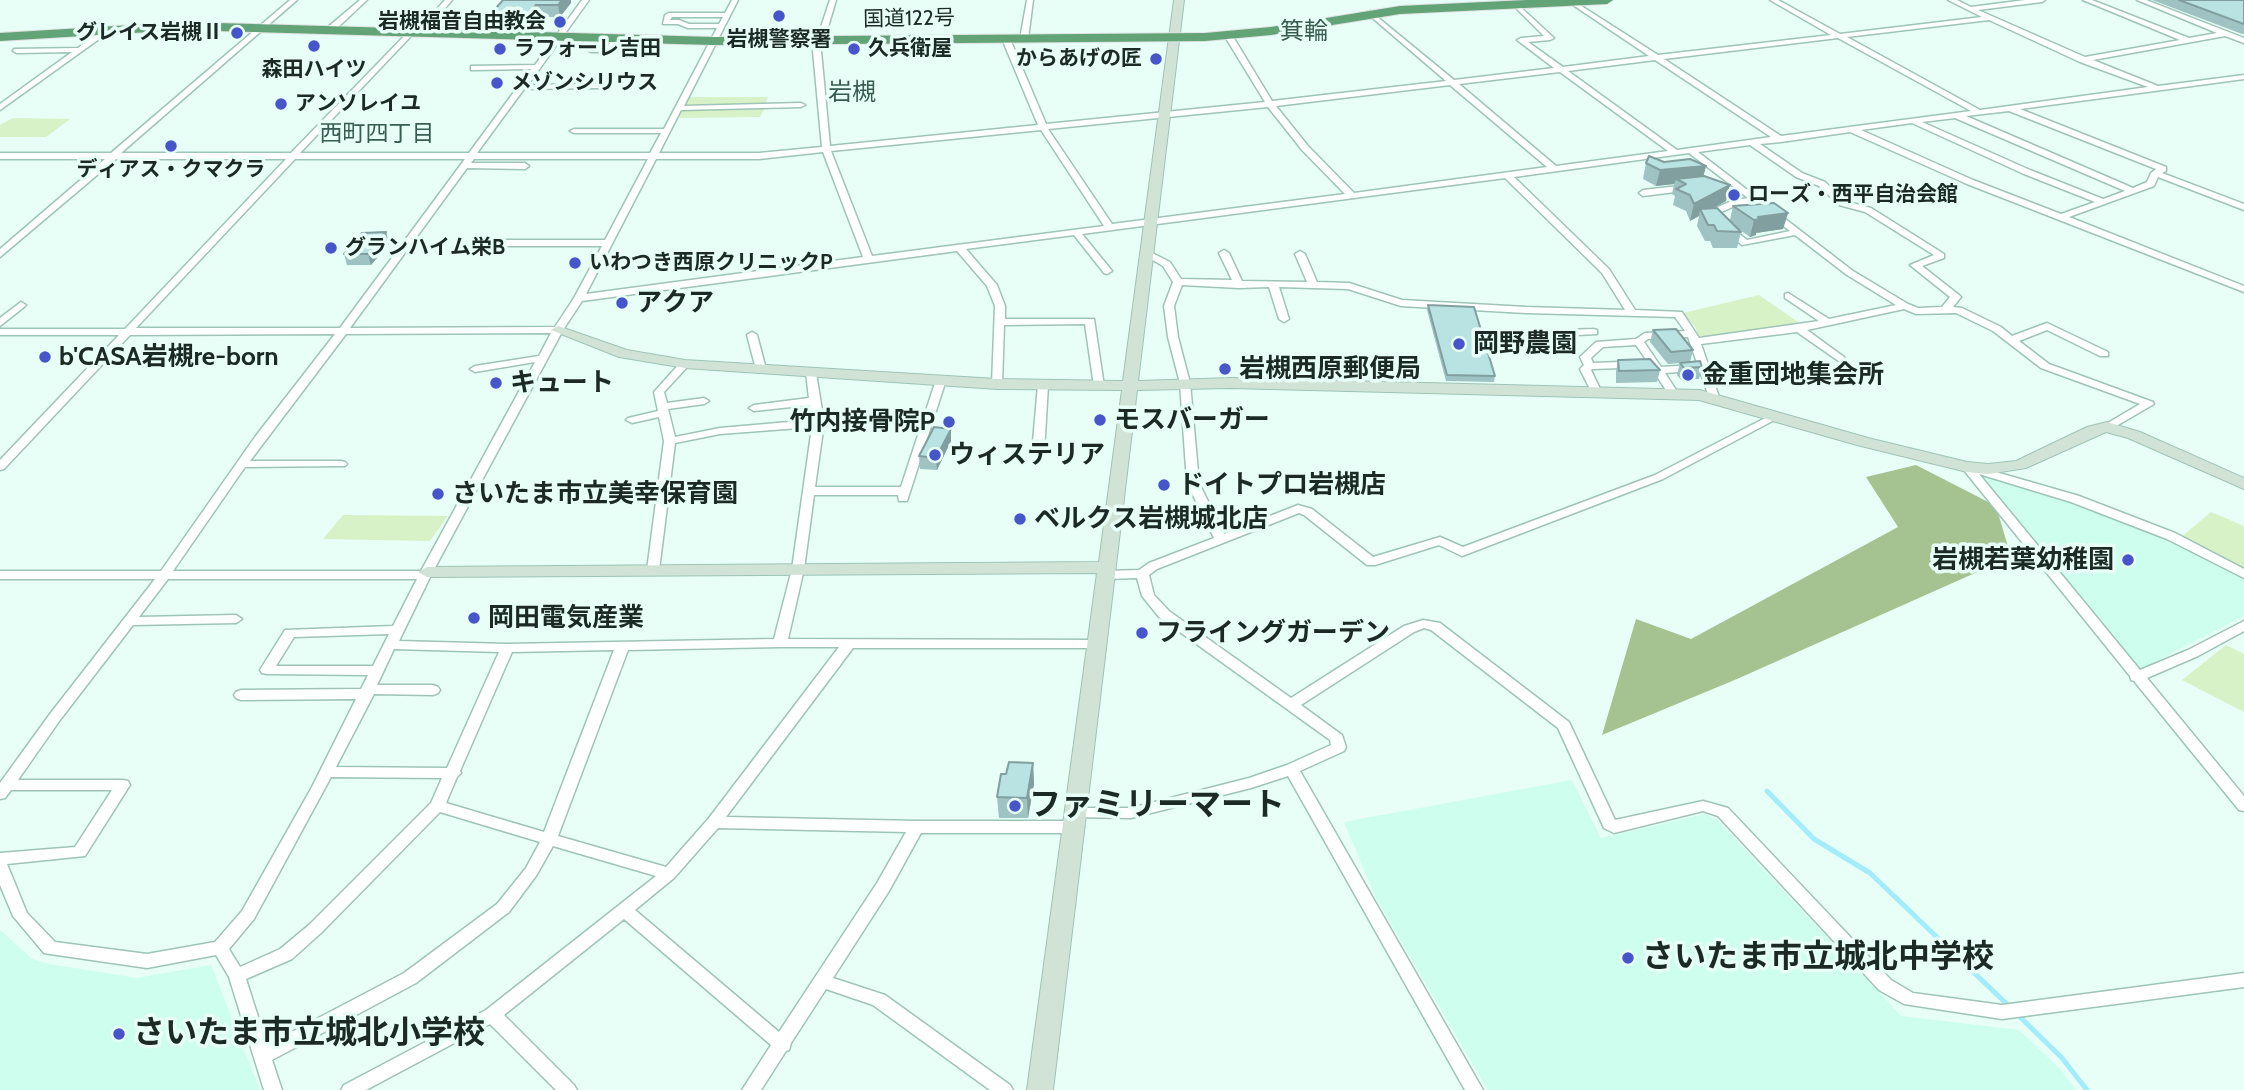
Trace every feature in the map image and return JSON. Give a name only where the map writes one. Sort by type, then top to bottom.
[{"type":"highway","name":"国道122号","points":[[0,37],[182,26],[713,41],[1176,37],[1228,35],[1374,10],[1469,3],[1607,0]]},
{"type":"street","points":[[0,254],[294,0]]},
{"type":"street","points":[[331,29],[365,0]]},
{"type":"street","points":[[0,467],[293,155],[449,0]]},
{"type":"street","points":[[3,790],[586,0]]},
{"type":"street","points":[[0,866],[21,916],[50,948],[148,961],[220,948],[248,915],[326,772],[426,574],[558,330],[579,298],[735,0]]},
{"type":"street","points":[[834,0],[818,41],[818,84],[825,111],[826,148],[869,260]]},
{"type":"street","points":[[1024,39],[1030,0]]},
{"type":"street","points":[[1041,1090],[1130,385],[1149,255],[1179,0]]},
{"type":"street","points":[[1773,0],[1978,111]]},
{"type":"street","points":[[1951,0],[2083,60],[2158,89]]},
{"type":"street","points":[[1969,9],[2042,0]]},
{"type":"street","points":[[2087,0],[2187,40]]},
{"type":"street","points":[[2140,0],[2244,41]]},
{"type":"street","points":[[1572,2],[1781,140]]},
{"type":"street","points":[[1516,4],[1550,38],[1521,40],[1676,153]]},
{"type":"street","points":[[1374,10],[1451,82],[1555,169]]},
{"type":"street","points":[[722,26],[688,26],[679,22],[666,22],[669,15],[727,15]]},
{"type":"street","points":[[0,156],[759,156],[1270,104],[1989,18]]},
{"type":"street","points":[[0,108],[109,29]]},
{"type":"street","points":[[2083,60],[2224,34]]},
{"type":"street","points":[[1228,35],[1270,104],[1305,148],[1351,195]]},
{"type":"street","points":[[591,50],[608,50],[618,39]]},
{"type":"street","points":[[1006,39],[1043,127],[1110,228]]},
{"type":"street","points":[[16,51],[78,51]]},
{"type":"street","points":[[474,68],[536,67]]},
{"type":"street","points":[[579,298],[2244,77]]},
{"type":"street","points":[[523,87],[600,86]]},
{"type":"street","points":[[679,108],[802,105]]},
{"type":"street","points":[[2008,107],[2163,169],[2155,173],[2151,184],[2062,217]]},
{"type":"street","points":[[1956,115],[2131,190]]},
{"type":"street","points":[[1913,121],[2027,172],[2101,201]]},
{"type":"street","points":[[1853,130],[1884,146],[2244,289]]},
{"type":"street","points":[[574,131],[667,131]]},
{"type":"street","points":[[1753,143],[1798,175],[1822,184],[1842,203],[1868,211],[1941,256],[1915,265],[1956,297],[1946,309]]},
{"type":"street","points":[[1692,151],[1737,183],[1850,273],[1905,306],[1916,311],[1946,309],[1968,315],[2011,340],[2045,366],[2149,404],[2108,427],[2093,430],[2020,466],[1987,469],[1967,467]]},
{"type":"street","points":[[464,165],[525,166]]},
{"type":"street","points":[[2155,173],[2244,207]]},
{"type":"street","points":[[1507,175],[1606,271],[1632,313]]},
{"type":"street","points":[[1724,185],[1737,183]]},
{"type":"street","points":[[1643,193],[1697,188]]},
{"type":"street","points":[[1756,200],[1735,203],[1709,214],[1745,243],[1798,232]]},
{"type":"street","points":[[1076,232],[1107,271]]},
{"type":"street","points":[[506,243],[608,243]]},
{"type":"street","points":[[960,248],[992,285],[1000,306],[997,384]]},
{"type":"street","points":[[1224,253],[1238,285]]},
{"type":"street","points":[[1300,254],[1313,284]]},
{"type":"street","points":[[1149,255],[1167,264],[1178,282]]},
{"type":"street","points":[[1178,282],[1349,286],[1401,303],[1678,314],[1694,338],[1714,397]]},
{"type":"street","points":[[1178,282],[1169,306],[1173,337],[1185,383],[1194,483],[1220,537]]},
{"type":"street","points":[[1273,285],[1284,319]]},
{"type":"street","points":[[1788,296],[1828,323]]},
{"type":"street","points":[[0,323],[21,305]]},
{"type":"street","points":[[1590,366],[1585,357],[1600,344],[1639,342],[1645,336],[1694,338],[1798,328],[1905,306]]},
{"type":"street","points":[[1580,312],[1600,344]]},
{"type":"street","points":[[1000,322],[1090,321],[1099,386]]},
{"type":"street","points":[[2011,340],[2047,326],[2104,354]]},
{"type":"street","points":[[1798,328],[1840,359]]},
{"type":"street","points":[[0,332],[558,330],[624,354],[685,364],[997,384],[1099,386],[1185,383],[1673,393],[1714,397],[1775,417],[2007,476],[2171,536],[2244,575]]},
{"type":"street","points":[[1537,334],[1593,332]]},
{"type":"street","points":[[752,335],[761,369]]},
{"type":"street","points":[[1639,342],[1673,393]]},
{"type":"street","points":[[475,369],[543,358]]},
{"type":"street","points":[[653,570],[670,441],[659,392],[685,364]]},
{"type":"street","points":[[1596,391],[1585,369],[1590,366],[1704,368]]},
{"type":"street","points":[[780,643],[797,569],[818,422],[811,373]]},
{"type":"street","points":[[810,491],[905,495],[941,380]]},
{"type":"street","points":[[1038,453],[1043,385]]},
{"type":"street","points":[[632,420],[704,401]]},
{"type":"street","points":[[754,408],[814,401]]},
{"type":"street","points":[[0,575],[426,574],[797,569],[1108,571],[1142,574],[1220,537],[1298,509],[1308,512],[1371,562],[1440,541],[1462,552],[1659,477],[1775,417]]},
{"type":"street","points":[[670,441],[720,431],[818,422]]},
{"type":"street","points":[[2108,427],[2134,435],[2244,484]]},
{"type":"street","points":[[241,464],[341,464]]},
{"type":"street","points":[[1967,467],[2244,806]]},
{"type":"street","points":[[714,822],[917,827],[1076,820],[1131,813],[1251,783],[1292,769],[1339,747],[1337,738],[1164,614],[1148,596],[1142,574]]},
{"type":"street","points":[[130,621],[236,619]]},
{"type":"street","points":[[1291,705],[1409,629],[1423,624],[1435,626],[1564,725],[1609,824],[1614,827],[1703,806],[1723,812],[1885,985],[1910,999],[2002,1012],[2244,980]]},
{"type":"street","points":[[2136,677],[2193,653],[2244,625]]},
{"type":"street","points":[[378,671],[267,670],[290,633],[398,630]]},
{"type":"street","points":[[391,645],[507,648],[780,643],[1098,644]]},
{"type":"street","points":[[261,1057],[410,978],[503,908],[531,872],[550,839],[623,645]]},
{"type":"street","points":[[350,1090],[492,1015],[669,874],[714,822],[848,645]]},
{"type":"street","points":[[237,976],[286,954],[438,806],[507,648]]},
{"type":"street","points":[[241,695],[433,690]]},
{"type":"street","points":[[1292,769],[1474,1090]]},
{"type":"street","points":[[326,772],[454,773]]},
{"type":"street","points":[[0,859],[80,852],[123,785],[3,790]]},
{"type":"street","points":[[438,806],[669,874]]},
{"type":"street","points":[[751,1090],[783,1045],[883,887],[917,827]]},
{"type":"street","points":[[624,910],[783,1045]]},
{"type":"street","points":[[220,948],[237,976],[273,1090]]},
{"type":"street","points":[[822,981],[879,1000],[1004,1090]]},
{"type":"street","points":[[492,1015],[568,1090]]},
{"type":"shaded area","points":[[689,97],[768,97],[765,105],[685,106]]},
{"type":"shaded area","points":[[764,109],[760,117],[679,118],[683,110]]},
{"type":"shaded area","points":[[13,118],[70,119],[46,137],[0,137],[0,125]]},
{"type":"shaded area","points":[[1759,295],[1801,324],[1704,338],[1698,336],[1696,328],[1683,313]]},
{"type":"shaded area","points":[[1916,465],[1996,506],[2011,557],[1737,679],[1602,735],[1636,619],[1691,639],[1898,527],[1866,477]]},
{"type":"shaded area","name":"岩槻若葉幼稚園","points":[[1981,474],[1990,474],[2171,540],[2244,579],[2244,616],[2139,670],[1981,478]]},
{"type":"shaded area","points":[[2211,512],[2244,526],[2244,570],[2181,537]]},
{"type":"shaded area","points":[[343,515],[448,516],[430,541],[323,539]]},
{"type":"shaded area","points":[[2226,645],[2244,654],[2244,712],[2182,680]]},
{"type":"shaded area","name":"さいたま市立城北中学校","points":[[1572,780],[1601,838],[1705,814],[1717,820],[1901,1016],[2019,1030],[2062,1071],[2076,1090],[1488,1090],[1377,900],[1344,822]]},
{"type":"shaded area","name":"さいたま市立城北小学校","points":[[0,930],[32,959],[49,964],[137,978],[211,965],[260,1090],[0,1090]]},
{"type":"building","points":[[503,0],[562,0],[558,5],[536,5],[527,16],[488,17]]},
{"type":"building","points":[[2179,0],[2244,0],[2244,24]]},
{"type":"building","points":[[1649,156],[1664,162],[1690,159],[1706,166],[1660,170],[1646,163]]},
{"type":"building","points":[[1704,176],[1730,185],[1694,204],[1690,195],[1676,189],[1686,184],[1676,179]]},
{"type":"building","points":[[1774,203],[1788,213],[1758,217],[1760,219],[1754,220],[1733,206]]},
{"type":"building","points":[[1717,208],[1741,232],[1717,231],[1714,225],[1708,225],[1700,209]]},
{"type":"building","points":[[386,232],[368,254],[344,254],[362,233]]},
{"type":"building","name":"岡野農園","points":[[1428,305],[1474,307],[1495,376],[1447,375]]},
{"type":"building","points":[[1676,329],[1693,350],[1671,352],[1653,330]]},
{"type":"building","points":[[1650,359],[1660,370],[1619,371],[1618,360]]},
{"type":"building","points":[[1700,361],[1702,367],[1684,368],[1680,363]]},
{"type":"building","points":[[934,427],[951,429],[936,458],[919,456]]},
{"type":"building","points":[[1009,762],[1033,763],[1027,798],[997,797],[1001,774],[1006,774]]},
{"type":"waterway","points":[[1767,791],[1814,839],[1870,873],[2011,1008]]},
{"type":"waterway","points":[[2017,1014],[2062,1058],[2087,1090]]},
{"type":"place","name":"岩槻警察署","points":[[779,16]]},
{"type":"place","name":"岩槻福音自由教会","points":[[560,22]]},
{"type":"place","name":"グレイス岩槻Ⅱ","points":[[237,33]]},
{"type":"place","name":"森田ハイツ","points":[[314,46]]},
{"type":"place","name":"ラフォーレ吉田","points":[[500,49]]},
{"type":"place","name":"久兵衛屋","points":[[854,49]]},
{"type":"place","name":"からあげの匠","points":[[1156,59]]},
{"type":"place","name":"メゾンシリウス","points":[[497,83]]},
{"type":"place","name":"アンソレイユ","points":[[281,104]]},
{"type":"place","name":"ディアス・クマクラ","points":[[171,146]]},
{"type":"place","name":"ローズ・西平自治会館","points":[[1734,195]]},
{"type":"place","name":"グランハイム栄B","points":[[331,248]]},
{"type":"place","name":"いわつき西原クリニックP","points":[[575,263]]},
{"type":"place","name":"アクア","points":[[622,303]]},
{"type":"place","name":"岡野農園","points":[[1459,344]]},
{"type":"place","name":"b'CASA岩槻re-born","points":[[45,357]]},
{"type":"place","name":"岩槻西原郵便局","points":[[1225,369]]},
{"type":"place","name":"金重団地集会所","points":[[1688,375]]},
{"type":"place","name":"キュート","points":[[496,383]]},
{"type":"place","name":"モスバーガー","points":[[1100,420]]},
{"type":"place","name":"竹内接骨院P","points":[[949,422]]},
{"type":"place","name":"ウィステリア","points":[[935,455]]},
{"type":"place","name":"ドイトプロ岩槻店","points":[[1164,485]]},
{"type":"place","name":"さいたま市立美幸保育園","points":[[438,494]]},
{"type":"place","name":"ベルクス岩槻城北店","points":[[1020,519]]},
{"type":"place","name":"岩槻若葉幼稚園","points":[[2128,560]]},
{"type":"place","name":"岡田電気産業","points":[[474,618]]},
{"type":"place","name":"フライングガーデン","points":[[1142,633]]},
{"type":"place","name":"ファミリーマート","points":[[1015,806]]},
{"type":"place","name":"さいたま市立城北中学校","points":[[1628,958]]},
{"type":"place","name":"さいたま市立城北小学校","points":[[119,1034]]},
{"type":"district","name":"箕輪","points":[[1304,32]]},
{"type":"district","name":"岩槻","points":[[852,93]]},
{"type":"district","name":"西町四丁目","points":[[377,134]]}]
